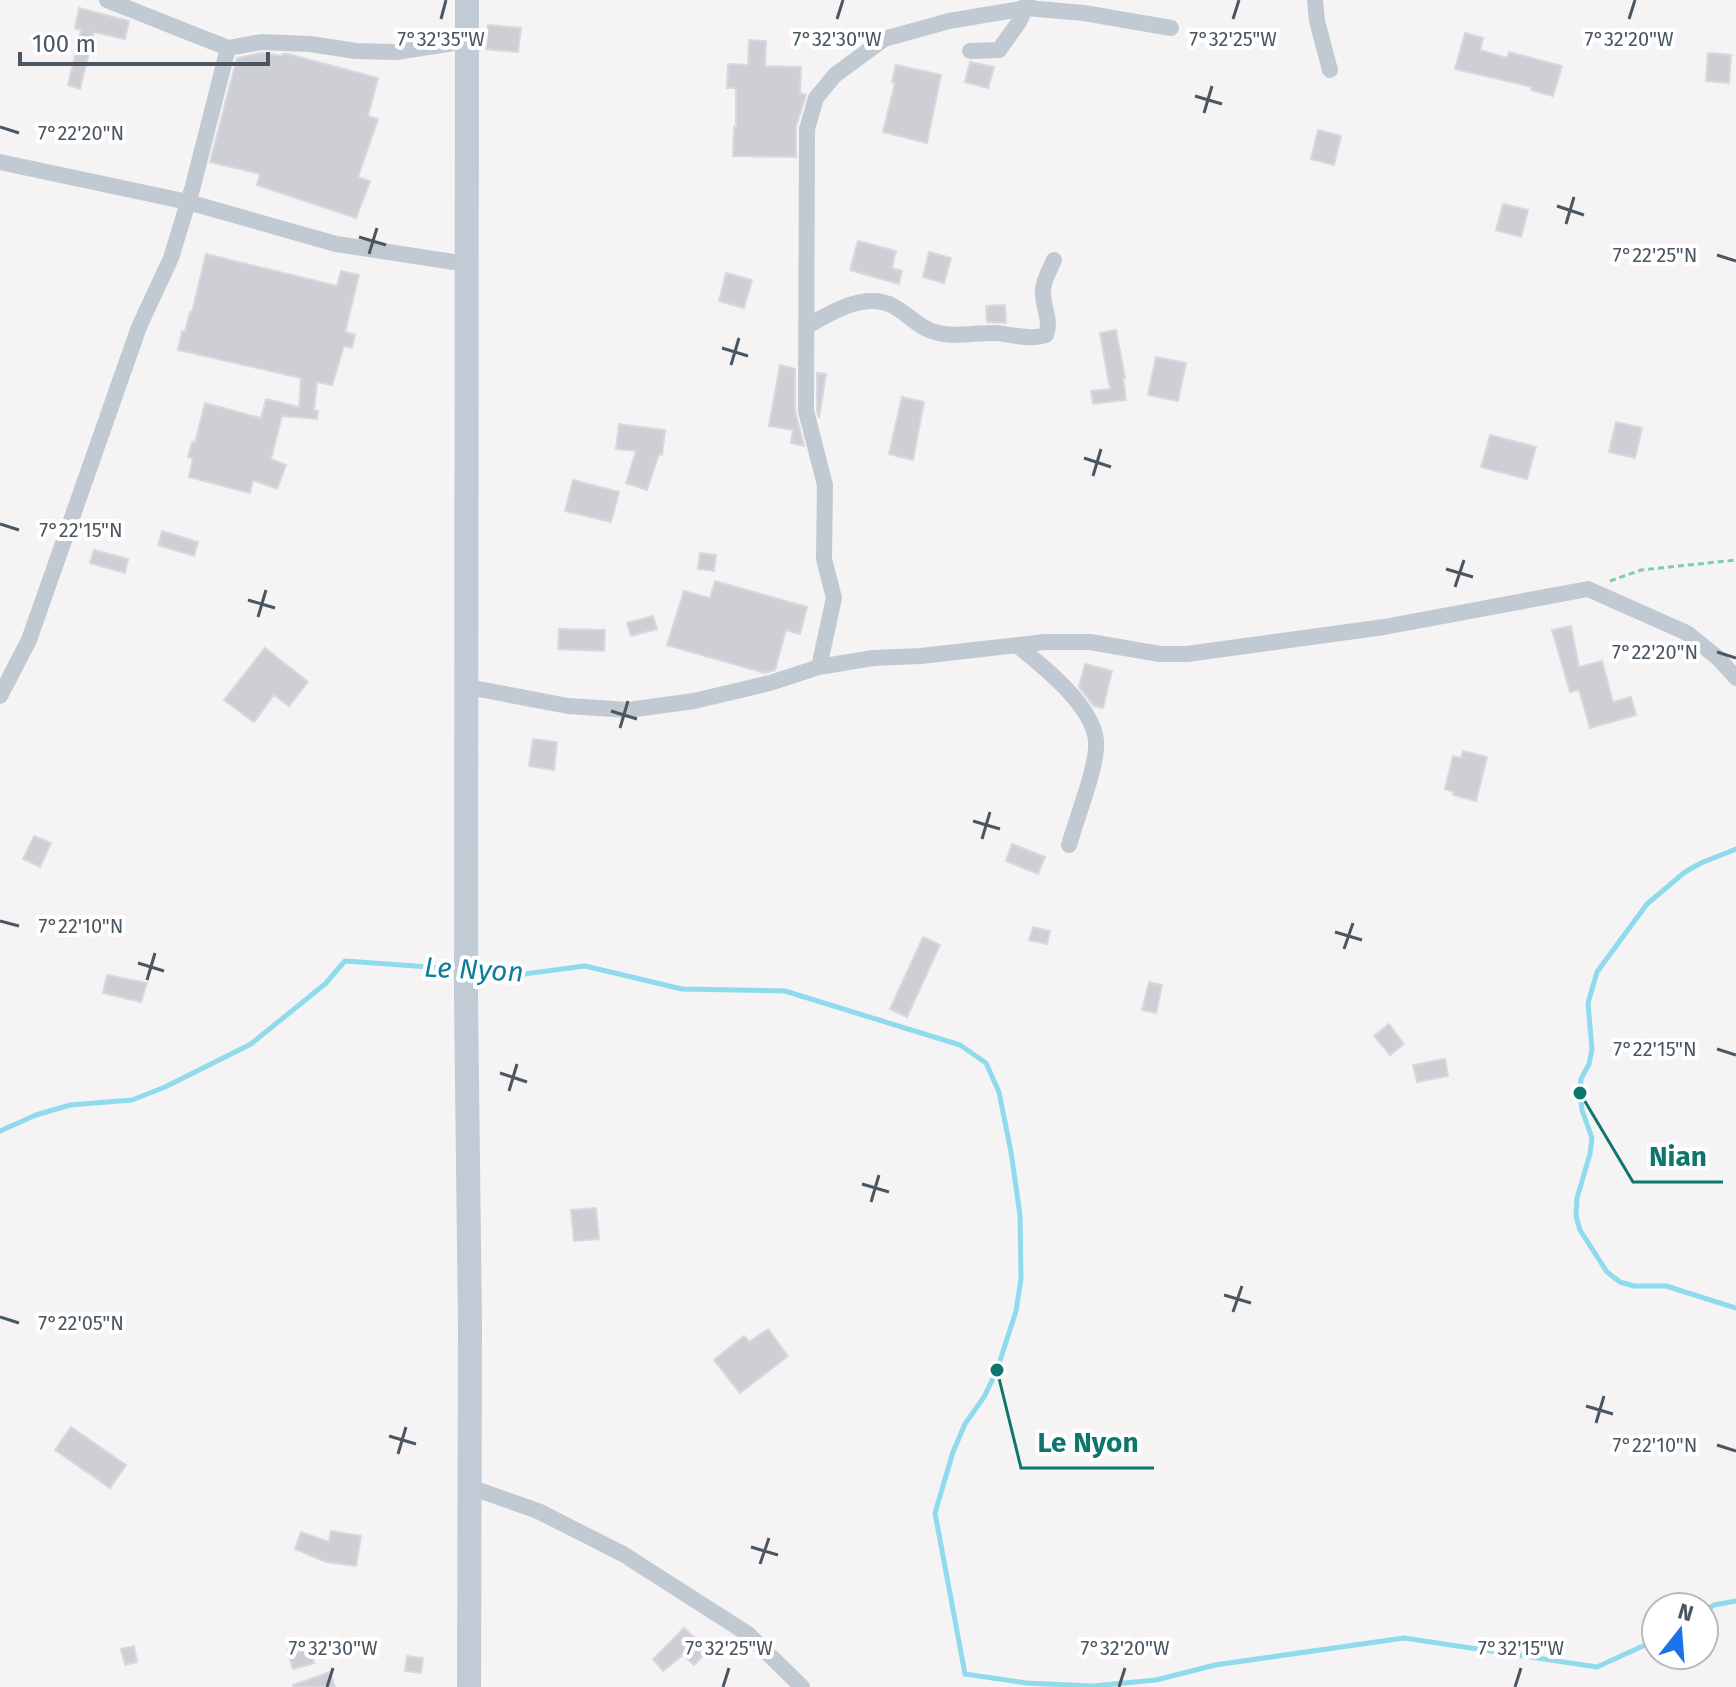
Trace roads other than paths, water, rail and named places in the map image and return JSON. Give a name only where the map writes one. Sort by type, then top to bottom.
[{"type":"main road","points":[[467,0],[469,1687]]},
{"type":"street","points":[[107,0],[228,48],[261,42],[396,52],[467,41]]},
{"type":"street","points":[[1315,0],[1317,21],[1330,70]]},
{"type":"street","points":[[970,51],[999,50],[1019,22],[1027,4]]},
{"type":"street","points":[[819,667],[834,598],[824,559],[825,485],[806,411],[807,129],[816,98],[835,75],[884,39],[1027,4],[1171,28]]},
{"type":"street","points":[[0,696],[29,640],[139,327],[167,269],[188,202],[228,48]]},
{"type":"street","points":[[0,162],[188,202],[336,244],[467,264]]},
{"type":"street","points":[[806,327],[852,304],[871,302],[891,305],[932,332],[951,335],[993,333],[1038,338],[1046,335],[1049,327],[1042,293],[1054,260]]},
{"type":"street","points":[[468,687],[568,706],[628,710],[694,701],[770,683],[819,667],[873,658],[1045,642],[1090,642],[1148,652],[1187,654],[1384,627],[1588,589],[1687,633],[1718,658],[1736,678]]},
{"type":"street","points":[[1018,646],[1051,674],[1090,720],[1096,743],[1069,845]]},
{"type":"street","points":[[470,1487],[538,1511],[623,1554],[748,1634],[802,1687]]},
{"type":"waterway","points":[[1736,849],[1685,872],[1647,904],[1597,972],[1588,1003],[1592,1049],[1581,1079],[1580,1093],[1582,1110],[1592,1138],[1577,1198],[1576,1216],[1580,1230],[1607,1272],[1620,1282],[1634,1286],[1666,1286],[1736,1308]]},
{"type":"waterway","name":"Le Nyon","points":[[0,1131],[36,1115],[70,1105],[132,1100],[165,1087],[251,1044],[325,984],[345,961],[458,969]]},
{"type":"waterway","name":"Le Nyon","points":[[472,970],[524,974],[585,966],[682,989],[785,991],[960,1045],[986,1063],[999,1092],[1011,1152],[1020,1215],[1021,1279],[1016,1311],[997,1370],[984,1397],[965,1424],[953,1452],[935,1513],[965,1674],[1026,1683],[1093,1686],[1156,1680],[1215,1665],[1404,1638],[1597,1667],[1640,1647]]},
{"type":"waterway","name":"Le Nyon","points":[[1720,1604],[1736,1601]]},
{"type":"place","name":"Nian","points":[[1580,1093]]},
{"type":"place","name":"Le Nyon","points":[[997,1370]]}]
